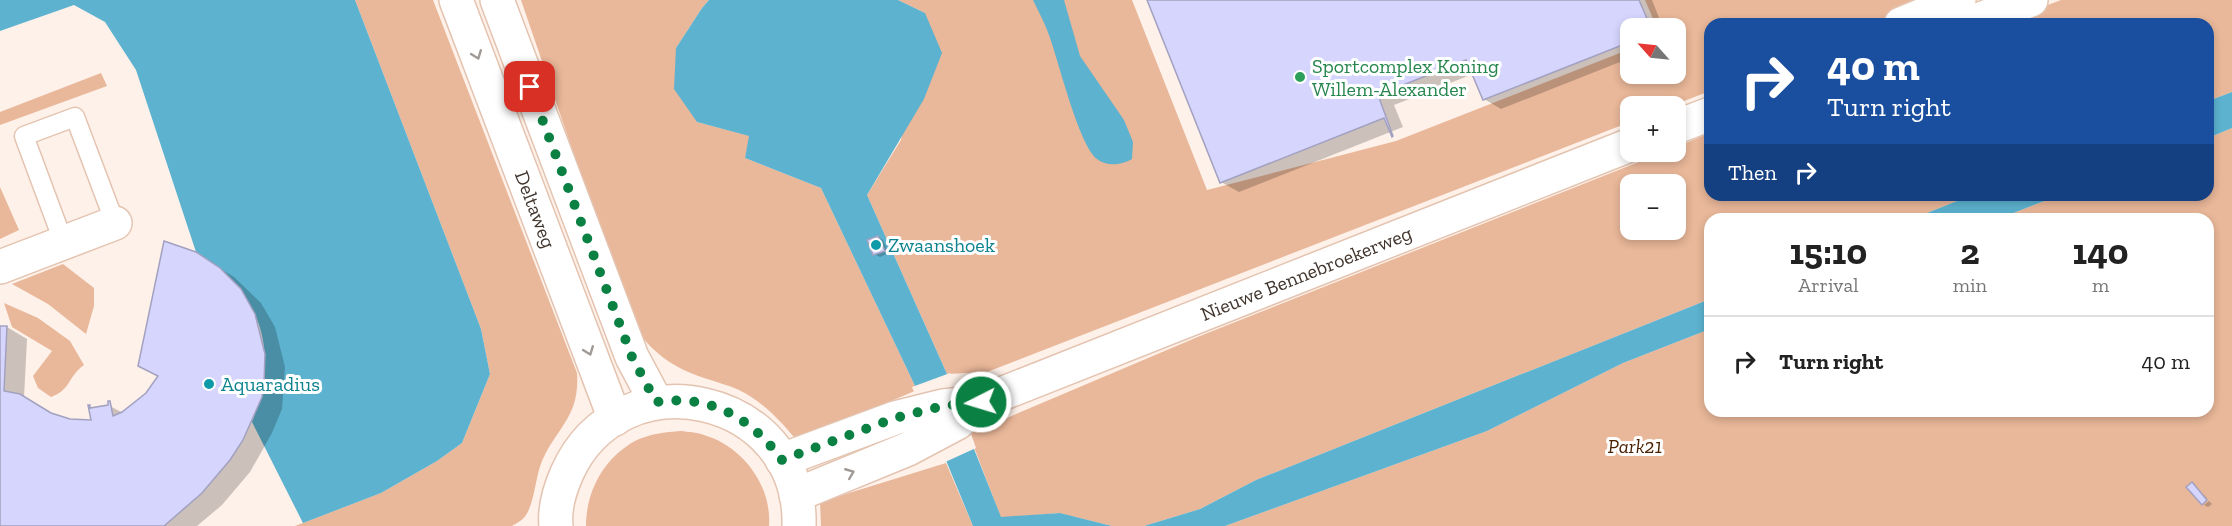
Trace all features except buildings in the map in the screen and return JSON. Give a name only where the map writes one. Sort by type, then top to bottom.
[{"type":"main road","name":"Deltaweg","points":[[456,0],[615,419]]},
{"type":"main road","name":"Deltaweg","points":[[497,0],[632,357],[656,402]]},
{"type":"main road","points":[[1916,18],[1959,0]]},
{"type":"main road","points":[[1983,18],[2031,0]]},
{"type":"main road","points":[[1686,123],[1704,116]]},
{"type":"main road","name":"Nieuwe Bennebroekerweg","points":[[782,460],[895,418],[943,406],[981,402],[1620,149]]},
{"type":"main road","points":[[0,267],[115,223]]},
{"type":"main road","points":[[553,524],[560,488],[574,457],[596,431],[624,412],[668,400],[696,402],[722,409],[746,421],[766,439],[782,460],[797,510]]},
{"type":"main road","name":"Nieuwe Bennebroekerweg","points":[[797,510],[957,423],[981,402]]},
{"type":"lane","points":[[63,241],[24,136],[75,117],[115,223]]},
{"type":"green space","points":[[355,0],[433,0],[577,373],[575,401],[571,411],[542,461],[526,515],[512,526],[295,526],[381,493],[437,461],[462,443],[490,374],[481,329]]},
{"type":"green space","points":[[521,0],[709,0],[676,48],[697,122],[750,136],[745,158],[821,188],[917,390],[797,441],[771,412],[756,400],[735,388],[682,369],[655,351],[632,324]]},
{"type":"green space","points":[[898,0],[1132,0],[1207,190],[1396,141],[1620,53],[1620,84],[1686,84],[1686,18],[1653,18],[1645,0],[1935,0],[1891,18],[1704,18],[1704,93],[1686,100],[1686,96],[1620,96],[1620,126],[987,372],[947,374],[867,195],[901,140],[925,13]]},
{"type":"green space","points":[[2061,0],[2232,0],[2232,92],[2214,99],[2214,18],[2014,18]]},
{"type":"green space","points":[[101,73],[107,86],[0,125],[0,112]]},
{"type":"green space","name":"Park21","points":[[2232,128],[2232,526],[1225,526],[1487,431],[1623,363],[1704,331],[1704,417],[2214,417],[2214,213],[2014,213],[2044,201],[2214,201],[2214,136]]},
{"type":"green space","points":[[1704,135],[1704,201],[1957,201],[1927,213],[1704,213],[1704,301],[1256,480],[1200,509],[1144,526],[1112,526],[1059,513],[1001,518],[969,434],[1200,336],[1639,162],[1686,162],[1686,143]]},
{"type":"green space","points":[[0,187],[19,230],[0,239]]},
{"type":"green space","points":[[63,264],[94,288],[94,306],[86,334],[48,304],[12,284]]},
{"type":"green space","points":[[4,303],[38,318],[70,341],[84,365],[58,394],[51,397],[38,388],[33,376],[52,351],[12,327]]},
{"type":"green space","points":[[681,431],[701,434],[718,440],[742,458],[760,482],[769,511],[769,526],[586,526],[593,488],[614,457],[640,439]]},
{"type":"green space","points":[[946,463],[973,526],[821,526],[820,502]]},
{"type":"water","points":[[0,0],[355,0],[481,329],[490,374],[462,443],[437,461],[381,493],[303,523],[252,422],[260,396],[264,371],[264,347],[259,325],[250,305],[237,286],[219,268],[196,252],[136,70],[105,22],[74,5],[0,31]]},
{"type":"water","points":[[709,0],[898,0],[925,13],[942,53],[924,99],[867,195],[947,374],[1001,517],[1060,513],[1112,526],[973,526],[917,390],[821,188],[745,158],[749,136],[697,122],[674,89],[676,48]]},
{"type":"water","points":[[1033,0],[1064,0],[1080,56],[1124,120],[1133,142],[1132,159],[1124,163],[1110,164],[1101,162],[1090,151],[1070,103],[1048,33]]},
{"type":"water","points":[[2232,92],[2232,128],[2214,136],[2214,99]]},
{"type":"water","points":[[1957,201],[2044,201],[2014,213],[1927,213]]},
{"type":"water","points":[[1704,301],[1704,331],[1623,363],[1487,431],[1225,526],[1144,526],[1200,509],[1256,480]]},
{"type":"pier","points":[[950,373],[976,448],[943,463],[912,387]]},
{"type":"place","name":"Sportcomplex Koning Willem-Alexander","points":[[1300,77]]},
{"type":"place","name":"Zwaanshoek","points":[[876,245]]},
{"type":"place","name":"Aquaradius","points":[[209,384]]},
{"type":"route","points":[[530,87],[632,357],[656,402],[668,400],[696,402],[722,409],[746,421],[766,439],[782,460],[895,418],[943,406],[981,402]]}]
